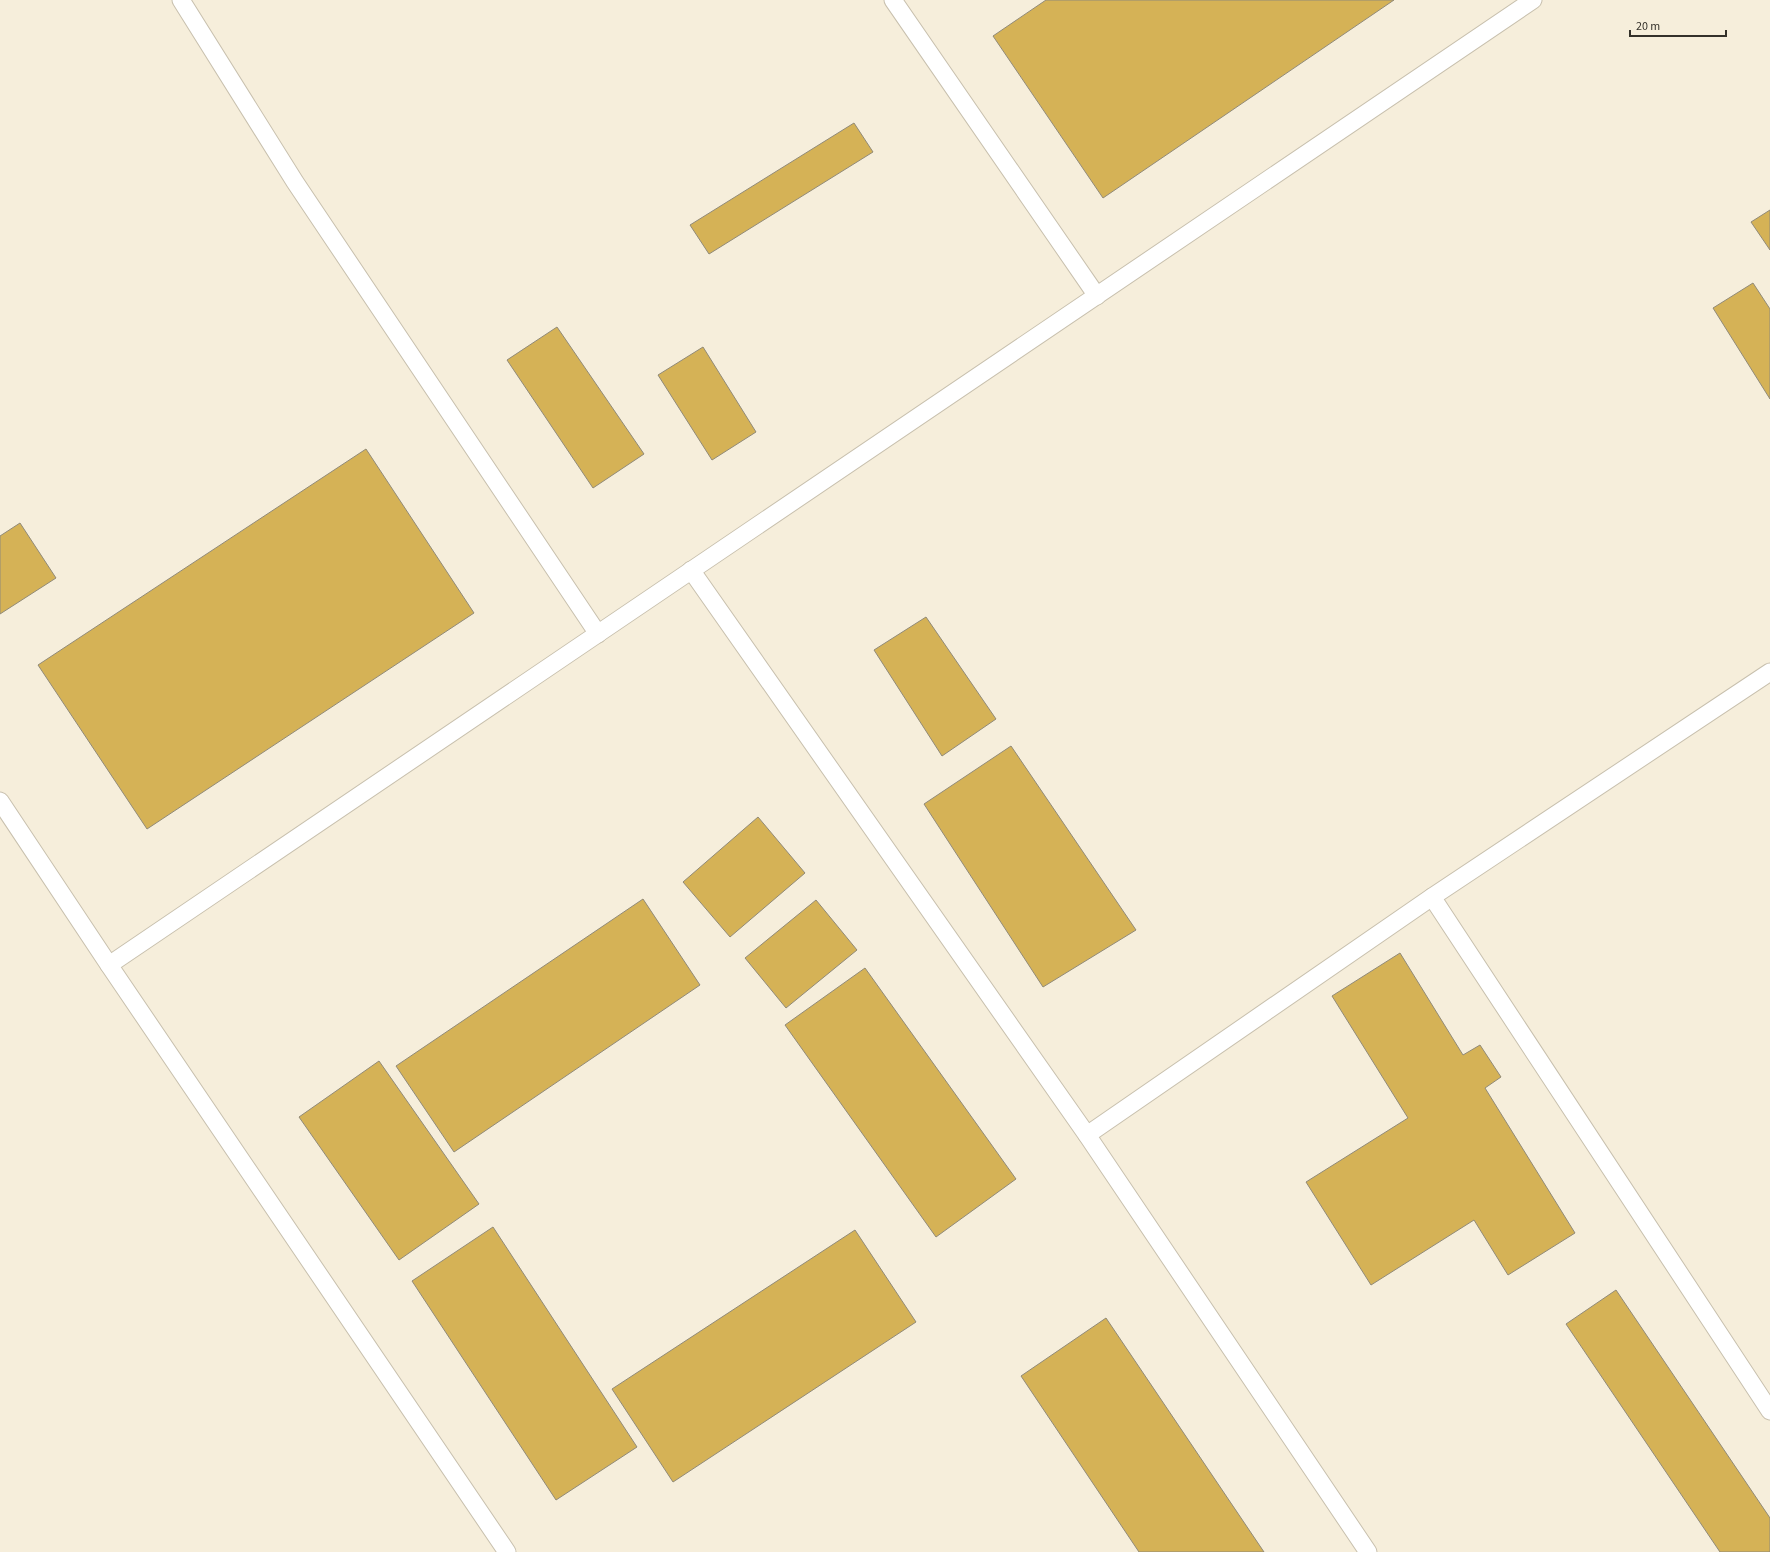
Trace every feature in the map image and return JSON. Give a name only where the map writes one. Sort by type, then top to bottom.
[{"type":"lane","points":[[181,0],[295,182],[598,634]]},
{"type":"lane","points":[[893,0],[1097,296]]},
{"type":"lane","points":[[109,965],[1533,0]]},
{"type":"lane","points":[[691,570],[1087,1134],[1368,1552]]},
{"type":"lane","points":[[1087,1134],[1432,897],[1770,672]]},
{"type":"lane","points":[[0,801],[109,965],[507,1552]]},
{"type":"lane","points":[[1432,897],[1770,1411]]},
{"type":"building","points":[[1046,0],[1394,0],[1103,198],[993,36]]},
{"type":"building","points":[[854,123],[873,152],[709,254],[690,225]]},
{"type":"building","points":[[1770,210],[1770,250],[1751,222]]},
{"type":"building","points":[[1753,283],[1770,309],[1770,399],[1713,308]]},
{"type":"building","points":[[557,327],[644,454],[593,488],[507,360]]},
{"type":"building","points":[[703,347],[756,432],[712,460],[658,375]]},
{"type":"building","points":[[366,449],[474,613],[147,829],[38,665]]},
{"type":"building","points":[[20,523],[56,578],[0,614],[0,536]]},
{"type":"building","points":[[926,617],[996,719],[942,756],[874,650]]},
{"type":"building","points":[[1011,746],[1136,930],[1043,987],[924,804]]},
{"type":"building","points":[[758,817],[805,873],[730,937],[683,882]]},
{"type":"building","points":[[643,899],[700,985],[454,1152],[396,1066]]},
{"type":"building","points":[[816,900],[857,950],[786,1008],[745,958]]},
{"type":"building","points":[[1400,953],[1463,1055],[1480,1045],[1501,1077],[1485,1088],[1575,1233],[1508,1275],[1474,1220],[1371,1285],[1306,1182],[1408,1118],[1332,996]]},
{"type":"building","points":[[865,968],[1016,1179],[936,1237],[785,1025]]},
{"type":"building","points":[[379,1061],[479,1204],[399,1260],[299,1117]]},
{"type":"building","points":[[493,1227],[637,1447],[556,1500],[412,1281]]},
{"type":"building","points":[[855,1230],[916,1322],[673,1482],[612,1389]]},
{"type":"building","points":[[1616,1290],[1770,1518],[1770,1552],[1720,1552],[1566,1324]]},
{"type":"building","points":[[1106,1318],[1264,1552],[1139,1552],[1021,1376]]}]
